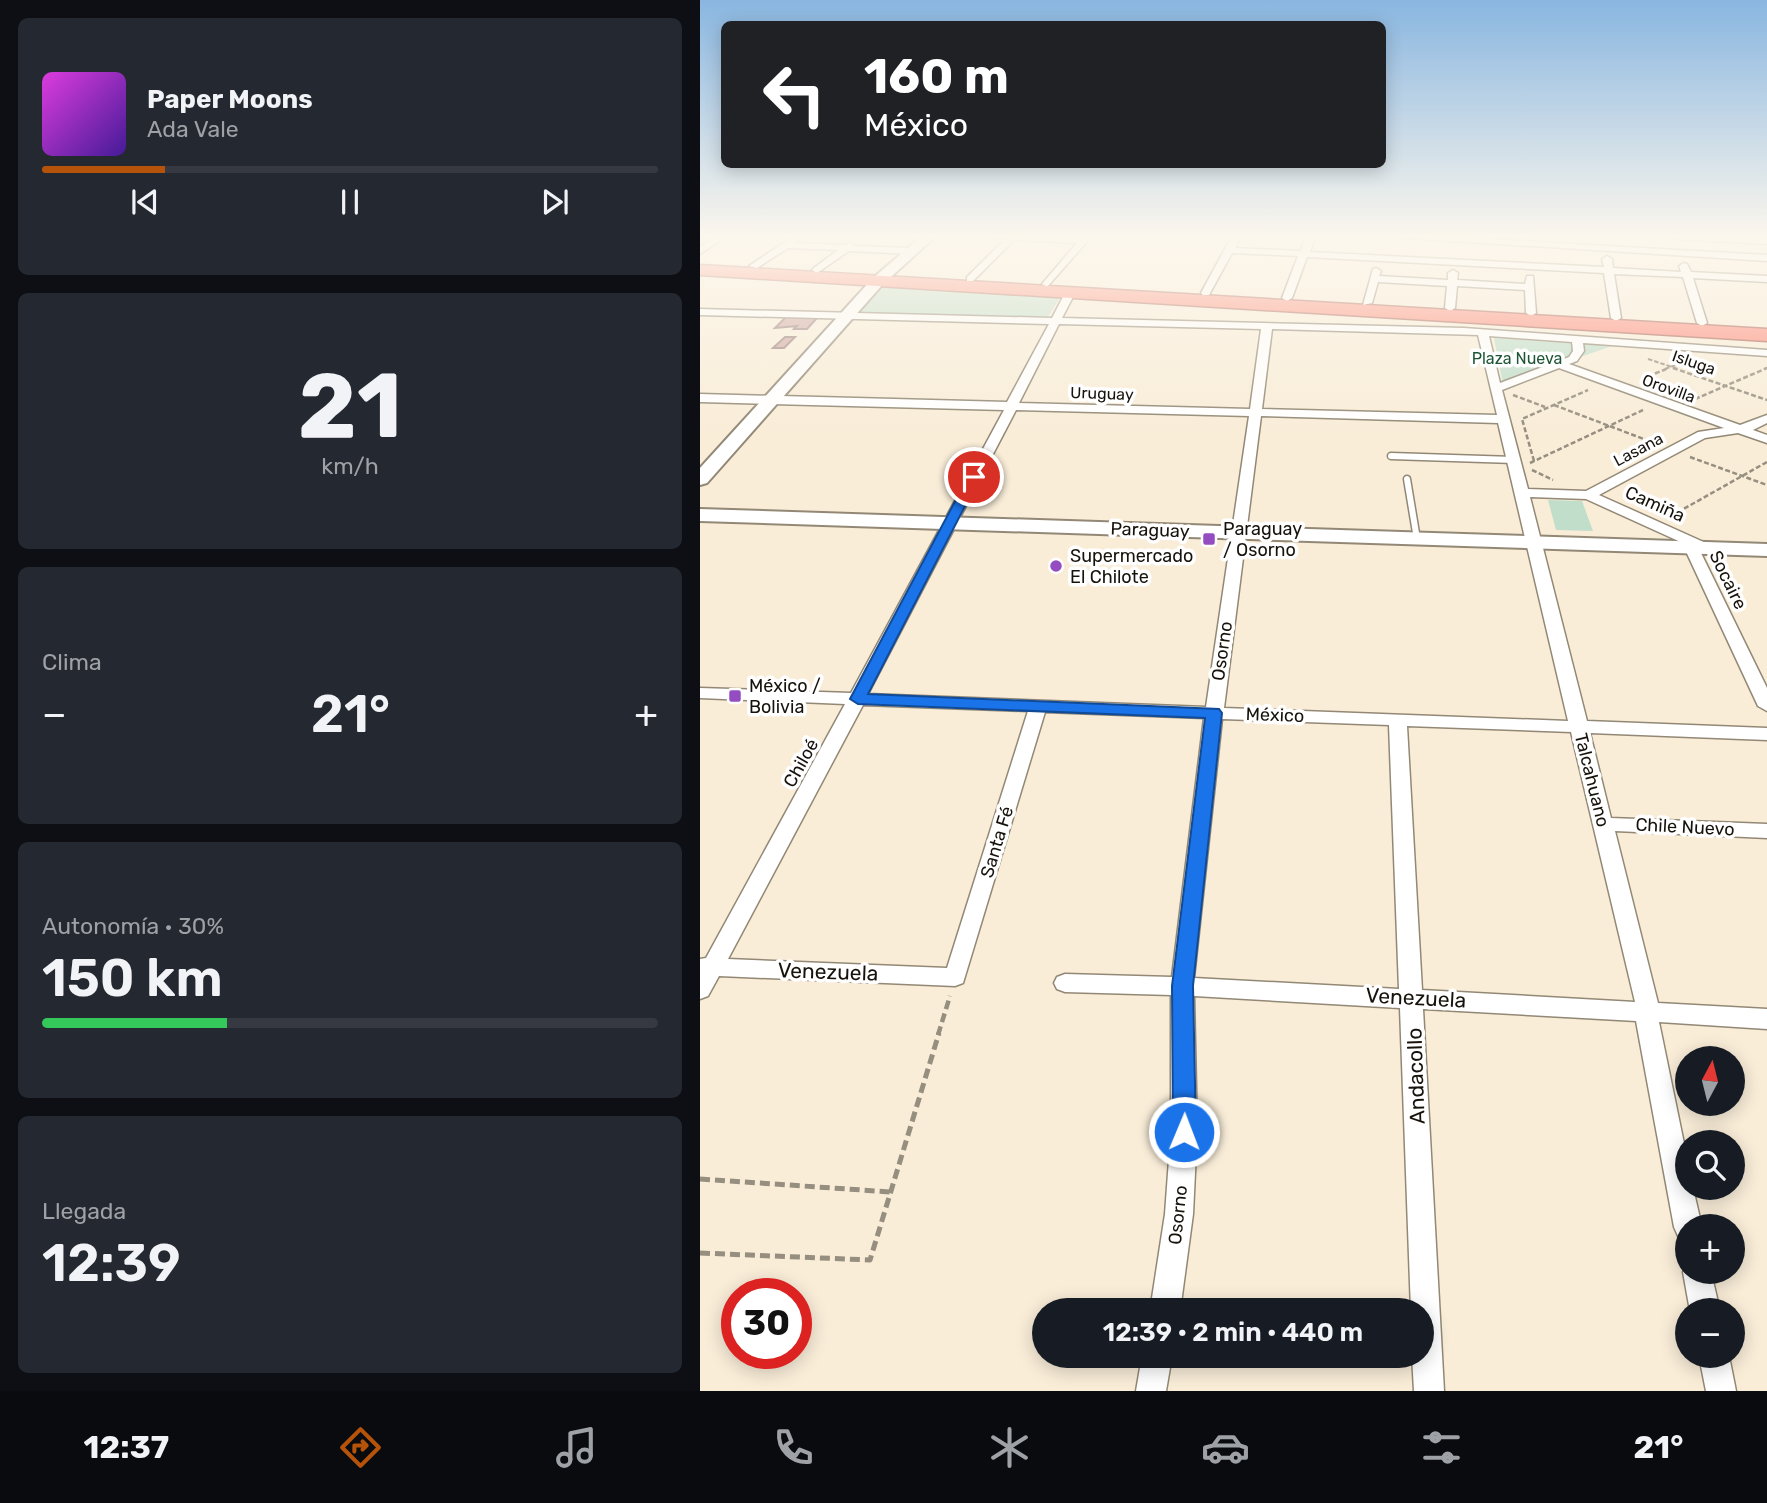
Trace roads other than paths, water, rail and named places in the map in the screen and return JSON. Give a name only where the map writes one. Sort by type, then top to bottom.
[{"type":"highway","points":[[1196,301],[1765,341]]},
{"type":"highway","points":[[1334,301],[1616,318],[1765,341]]},
{"type":"street","points":[[700,479],[861,301]]},
{"type":"street","name":"Chiloé","points":[[700,990],[706,967],[858,699],[1065,301]]},
{"type":"street","points":[[1450,308],[1451,301]]},
{"type":"street","points":[[1531,301],[1531,313]]},
{"type":"street","points":[[1613,301],[1616,318]]},
{"type":"street","points":[[1694,301],[1704,349]]},
{"type":"street","points":[[700,312],[1464,331],[1583,337],[1616,343],[1704,349],[1765,341]]},
{"type":"street","name":"Osorno","points":[[1167,1298],[1180,1214],[1184,1145],[1182,986],[1213,713],[1266,326]]},
{"type":"street","points":[[1641,333],[1645,345]]},
{"type":"street","name":"Talcahuano","points":[[1483,334],[1649,1013],[1647,1027],[1685,1214]]},
{"type":"street","points":[[1497,388],[1576,357],[1583,337]]},
{"type":"street","name":"Orovilla","points":[[1560,365],[1767,439]]},
{"type":"street","name":"Uruguay","points":[[700,398],[1504,419]]},
{"type":"street","name":"Lasana","points":[[1522,493],[1588,495],[1702,435],[1738,429],[1767,419]]},
{"type":"street","name":"Camiña","points":[[1588,495],[1656,525],[1698,548]]},
{"type":"street","name":"Paraguay","points":[[700,515],[1767,550]]},
{"type":"street","name":"Socaire","points":[[1698,548],[1767,706]]},
{"type":"street","name":"México","points":[[700,693],[1767,734]]},
{"type":"street","name":"Santa Fé","points":[[956,977],[1038,706]]},
{"type":"street","name":"Andacollo","points":[[1398,720],[1413,998],[1429,1391]]},
{"type":"street","name":"Chile Nuevo","points":[[1603,824],[1767,831]]},
{"type":"street","name":"Venezuela","points":[[706,967],[956,977]]},
{"type":"street","name":"Venezuela","points":[[1065,983],[1182,986],[1767,1019]]},
{"type":"street","points":[[1152,1391],[1155,1368]]},
{"type":"street","points":[[1716,1368],[1721,1391]]},
{"type":"lane","points":[[1391,456],[1515,464]]},
{"type":"lane","points":[[1407,479],[1417,538]]},
{"type":"place","name":"Paraguay / Osorno","points":[[1209,539]]},
{"type":"place","name":"Supermercado El Chilote","points":[[1056,566]]},
{"type":"place","name":"México / Bolivia","points":[[735,696]]},
{"type":"park label","name":"Plaza Nueva","points":[[1517,358]]}]
